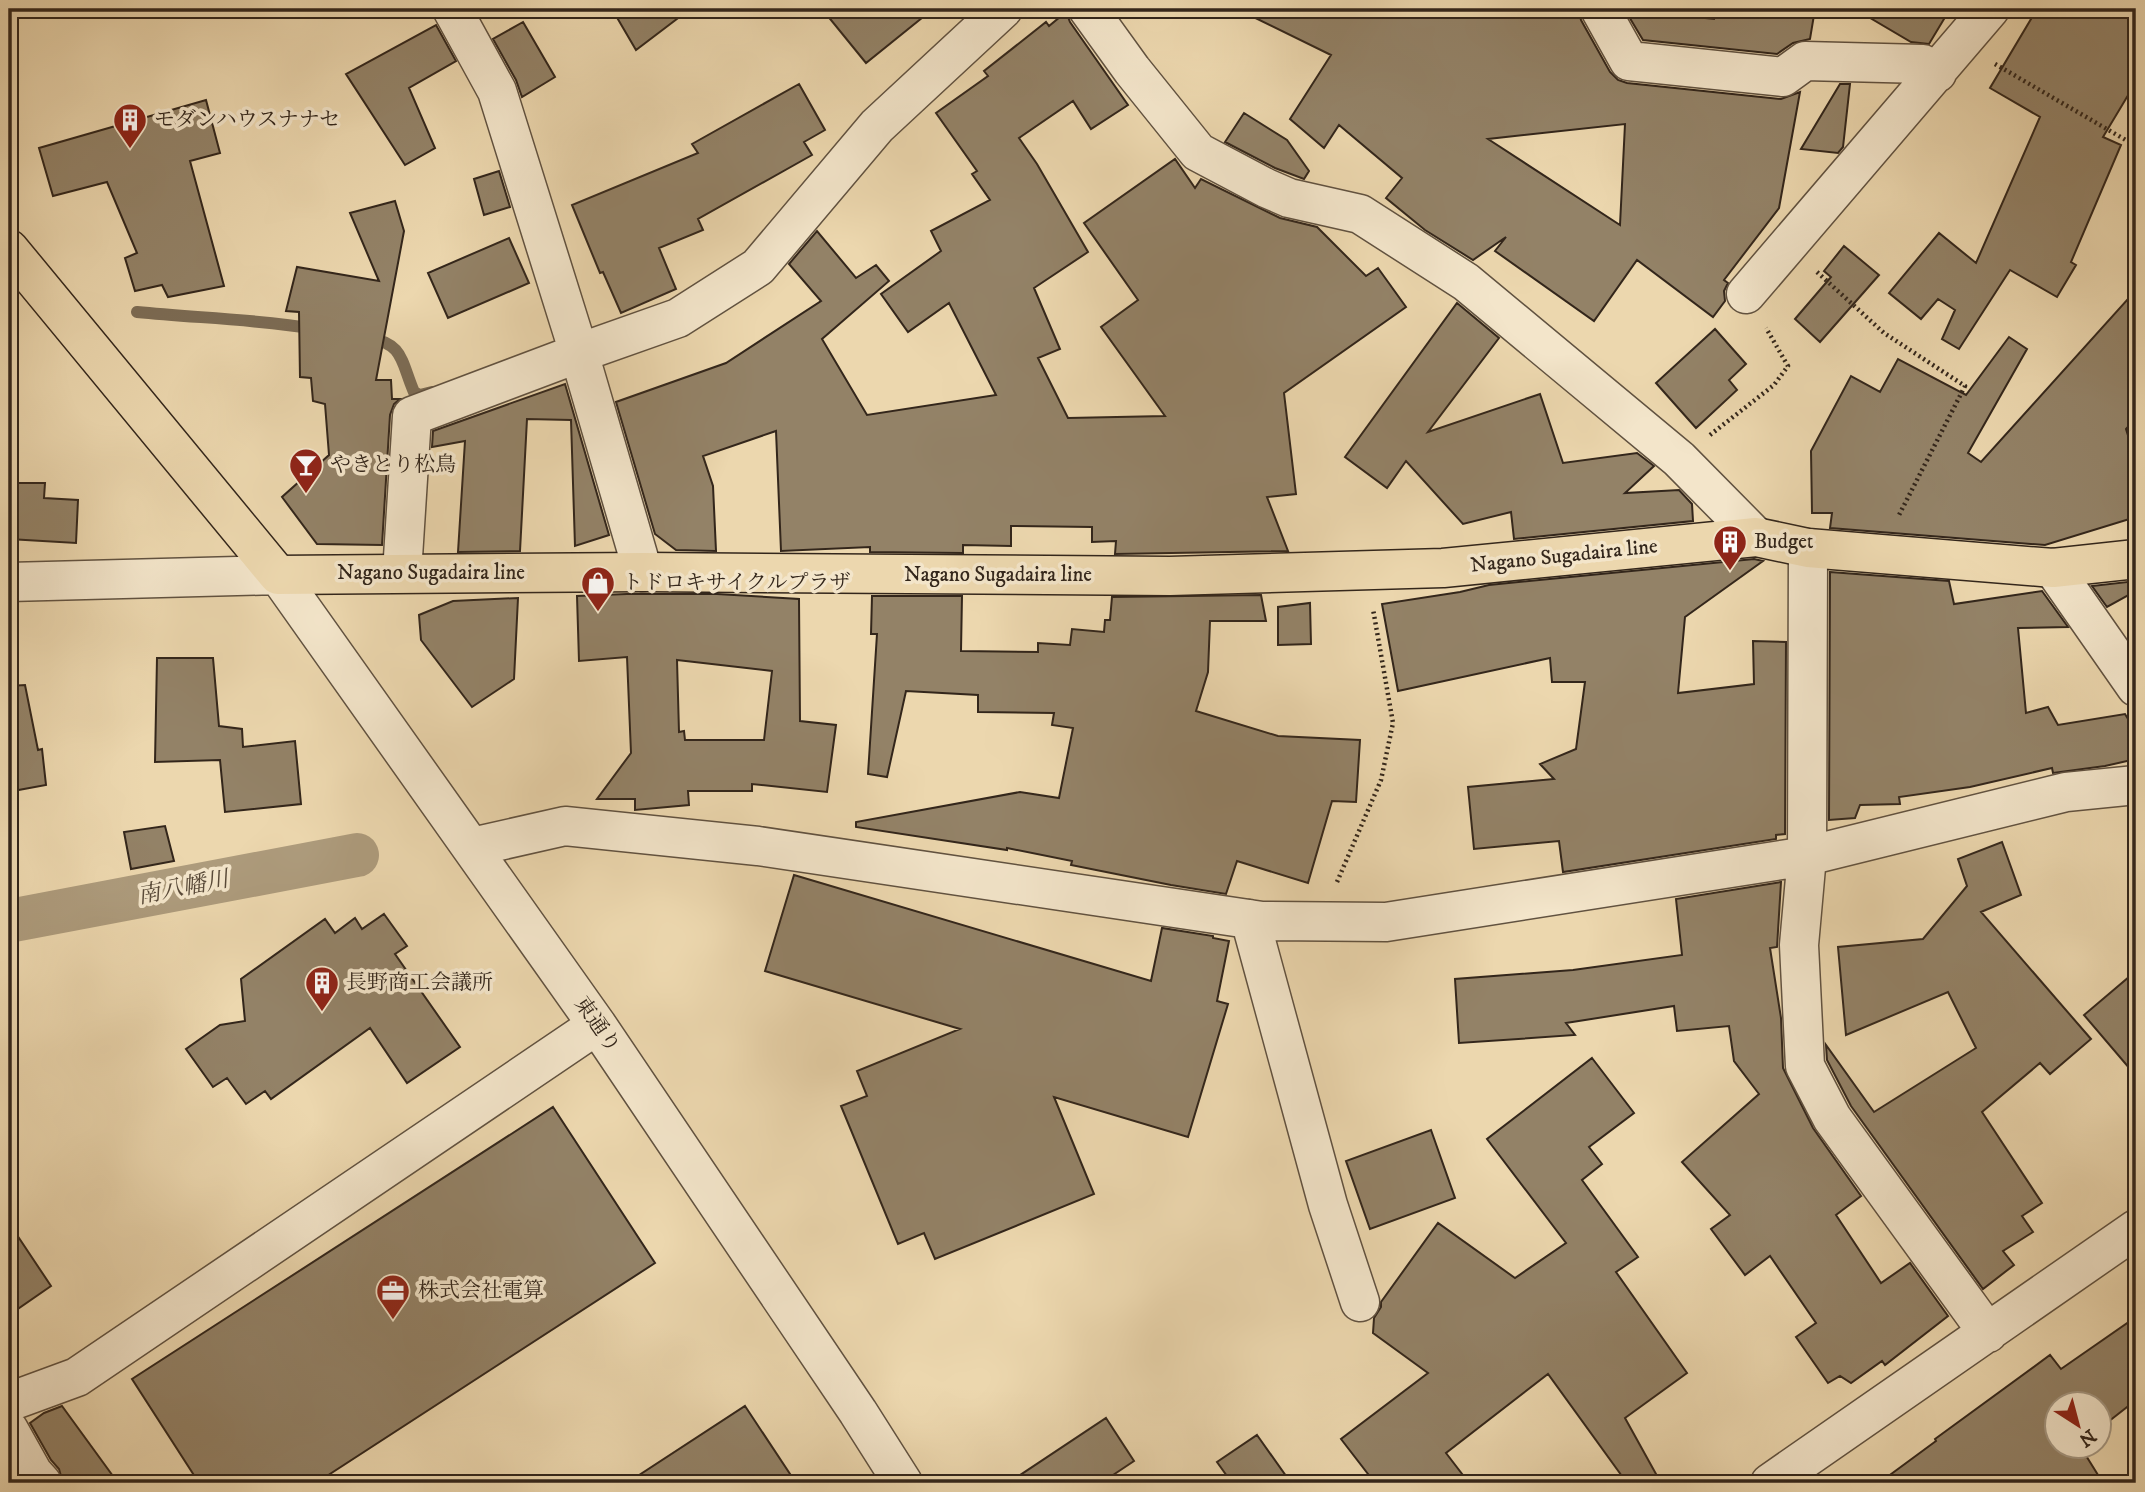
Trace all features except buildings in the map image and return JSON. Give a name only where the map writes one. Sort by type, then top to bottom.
[{"type":"main road","points":[[9,249],[278,575]]},
{"type":"main road","name":"Nagano Sugadaira line","points":[[278,575],[643,572],[1170,576],[1443,568],[1756,537],[1808,548],[2053,568],[2136,559]]},
{"type":"street","points":[[452,9],[497,91],[579,353],[643,572]]},
{"type":"street","points":[[402,573],[412,416],[678,318],[758,267],[877,126],[1003,9]]},
{"type":"street","points":[[1088,9],[1132,70],[1198,152],[1289,198],[1360,214],[1454,274],[1679,458],[1756,537]]},
{"type":"street","points":[[1600,9],[1629,61],[1783,77],[1805,61],[1923,64],[1939,70]]},
{"type":"street","points":[[1746,294],[1990,9]]},
{"type":"street","points":[[1808,548],[1807,856],[1799,946],[1805,1066],[1832,1118],[1987,1333]]},
{"type":"street","points":[[2053,568],[2136,687]]},
{"type":"street","points":[[9,582],[278,575]]},
{"type":"street","name":"東通り","points":[[278,575],[597,1025],[903,1483]]},
{"type":"street","points":[[472,847],[565,826],[758,846],[1250,919],[1386,922],[1807,856],[2066,792],[2136,785]]},
{"type":"street","points":[[1250,919],[1328,1205],[1360,1303]]},
{"type":"street","points":[[9,1402],[77,1377],[597,1025]]},
{"type":"street","points":[[1790,1478],[1987,1333],[2136,1229]]},
{"type":"street","points":[[9,1430],[33,1473],[42,1483]]},
{"type":"path","points":[[1939,70],[1980,55],[2136,146]]},
{"type":"path","points":[[1788,245],[1884,333],[1965,386],[1879,554]]},
{"type":"path","points":[[1679,458],[1774,385],[1788,366],[1746,294]]},
{"type":"path","points":[[1319,921],[1381,780],[1393,723],[1364,570]]},
{"type":"waterway","points":[[137,312],[316,329]]},
{"type":"waterway","points":[[368,338],[389,344],[395,349],[414,392],[420,395],[432,392]]},
{"type":"waterway","name":"南八幡川","points":[[9,921],[357,855]]},
{"type":"place","name":"モダンハウスナナセ","points":[[130,150]]},
{"type":"place","name":"やきとり松鳥","points":[[306,495]]},
{"type":"place","name":"Budget","points":[[1730,572]]},
{"type":"place","name":"トドロキサイクルプラザ","points":[[598,613]]},
{"type":"place","name":"長野商工会議所","points":[[322,1013]]},
{"type":"place","name":"株式会社電算","points":[[393,1321]]}]
